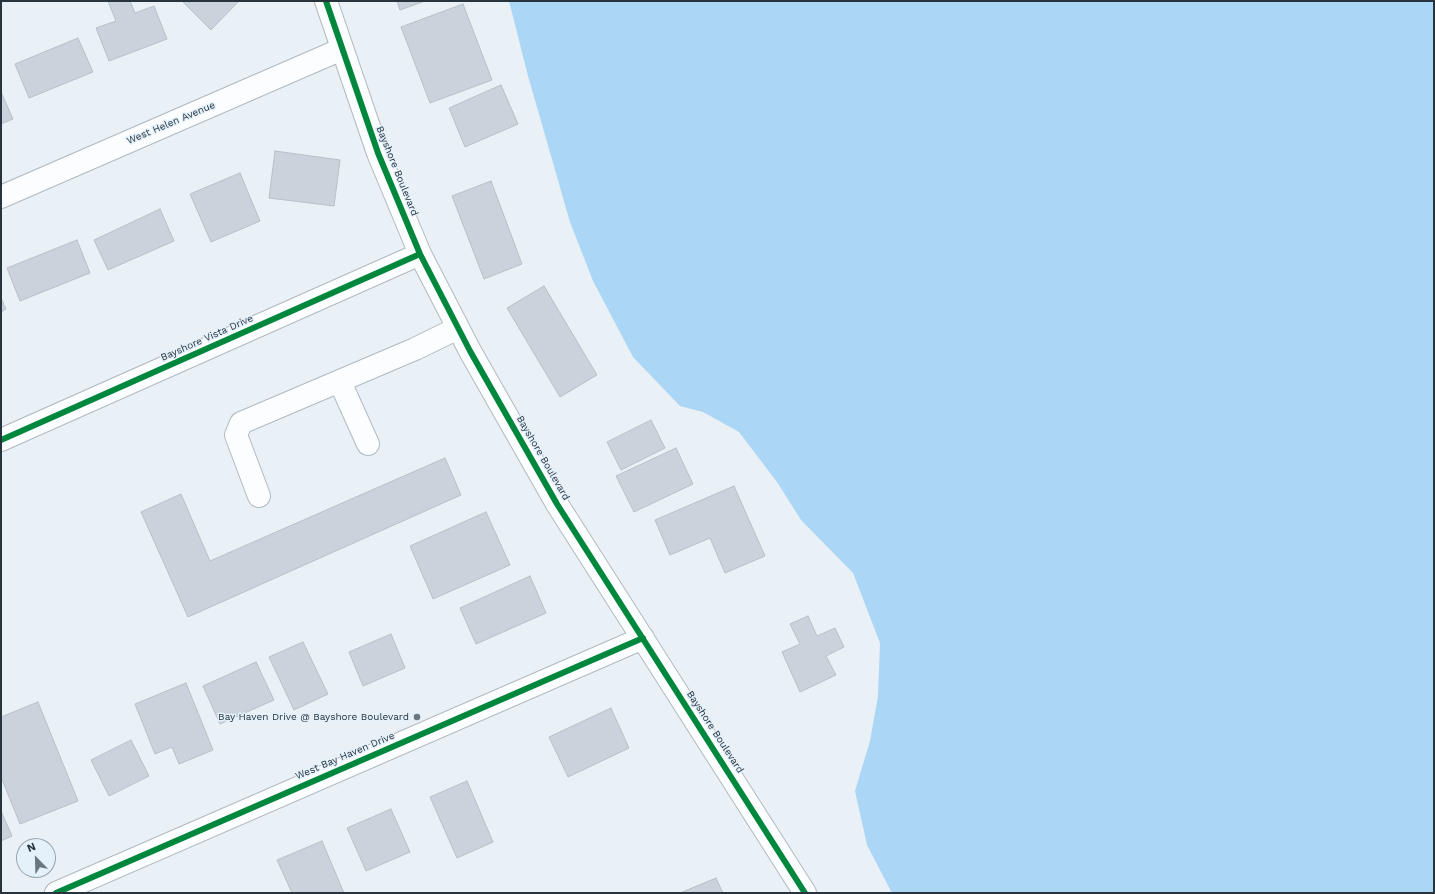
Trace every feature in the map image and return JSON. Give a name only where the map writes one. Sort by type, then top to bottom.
[{"type":"street","name":"Bayshore Boulevard","points":[[326,1],[378,153],[420,254],[458,328],[557,504],[805,893]]},
{"type":"street","name":"West Helen Avenue","points":[[1,197],[342,49]]},
{"type":"street","name":"Bayshore Vista Drive","points":[[1,440],[420,254]]},
{"type":"street","points":[[259,496],[236,435],[241,423],[340,382],[415,349],[458,328]]},
{"type":"street","points":[[340,382],[368,444]]},
{"type":"street","name":"West Bay Haven Drive","points":[[56,893],[643,638]]},
{"type":"water","points":[[509,1],[1434,1],[1434,893],[892,893],[867,845],[855,791],[870,741],[878,696],[880,643],[853,573],[801,520],[777,482],[739,432],[703,412],[680,406],[633,357],[593,281],[570,222],[528,76]]},
{"type":"building","points":[[108,1],[130,1],[135,13],[154,6],[167,39],[109,61],[96,28],[116,21]]},
{"type":"building","points":[[182,1],[239,1],[211,30]]},
{"type":"building","points":[[397,1],[425,1],[400,10]]},
{"type":"building","points":[[463,4],[492,80],[430,103],[401,27]]},
{"type":"building","points":[[78,38],[93,72],[29,98],[15,64]]},
{"type":"building","points":[[501,85],[518,124],[465,147],[449,108]]},
{"type":"building","points":[[1,92],[13,119],[1,124]]},
{"type":"building","points":[[275,151],[340,160],[334,206],[269,198]]},
{"type":"building","points":[[240,173],[260,221],[211,242],[190,194]]},
{"type":"building","points":[[491,181],[522,264],[484,279],[452,196]]},
{"type":"building","points":[[160,209],[174,241],[108,270],[94,240]]},
{"type":"building","points":[[77,240],[90,273],[20,301],[7,268]]},
{"type":"building","points":[[544,286],[597,375],[560,397],[507,308]]},
{"type":"building","points":[[1,298],[6,309],[1,312]]},
{"type":"building","points":[[651,420],[665,448],[621,470],[607,442]]},
{"type":"building","points":[[676,448],[693,484],[634,512],[616,476]]},
{"type":"building","points":[[445,458],[461,495],[188,617],[141,512],[181,494],[210,561]]},
{"type":"building","points":[[734,486],[765,556],[725,573],[710,538],[670,555],[655,520]]},
{"type":"building","points":[[486,512],[510,565],[433,599],[410,546]]},
{"type":"building","points":[[530,576],[546,613],[476,644],[460,608]]},
{"type":"building","points":[[808,616],[817,636],[835,628],[844,647],[826,656],[836,675],[800,692],[782,652],[800,644],[790,624]]},
{"type":"building","points":[[391,634],[405,668],[363,686],[349,652]]},
{"type":"building","points":[[303,642],[328,694],[294,710],[269,657]]},
{"type":"building","points":[[256,662],[274,700],[220,724],[203,686]]},
{"type":"building","points":[[186,683],[213,750],[179,764],[172,747],[155,754],[135,704]]},
{"type":"building","points":[[38,702],[78,801],[20,824],[1,777],[1,717]]},
{"type":"building","points":[[611,708],[629,748],[568,777],[549,737]]},
{"type":"building","points":[[131,740],[149,776],[109,796],[91,760]]},
{"type":"building","points":[[467,781],[493,842],[457,858],[430,797]]},
{"type":"building","points":[[391,809],[410,852],[366,871],[347,828]]},
{"type":"building","points":[[1,811],[12,836],[1,841]]},
{"type":"building","points":[[322,841],[344,893],[292,893],[277,860]]},
{"type":"building","points":[[716,878],[723,893],[680,893]]},
{"type":"cycle path","points":[[326,1],[378,153],[420,254],[470,351],[557,504],[805,893]]},
{"type":"cycle path","points":[[1,440],[420,254]]},
{"type":"cycle path","points":[[56,893],[643,638]]},
{"type":"place","name":"Bay Haven Drive @ Bayshore Boulevard","points":[[417,717]]}]
